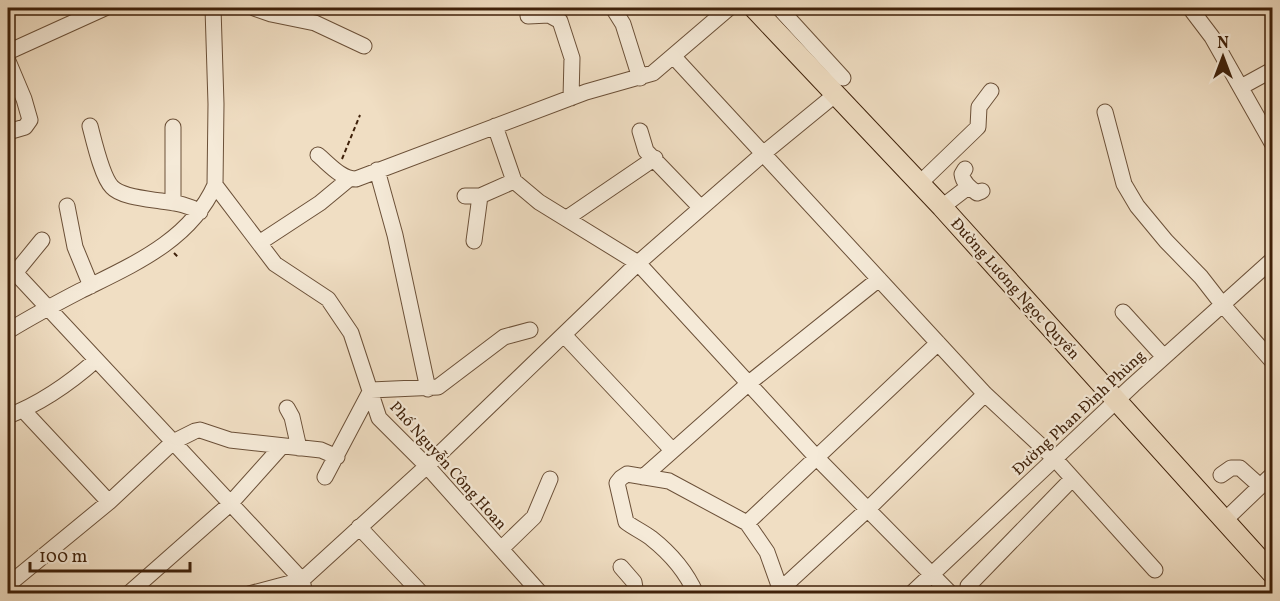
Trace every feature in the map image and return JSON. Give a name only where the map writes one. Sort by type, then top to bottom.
[{"type":"main road","name":"Đường Lương Ngọc Quyến","points":[[754,8],[785,16],[839,86],[920,183],[1272,573]]},
{"type":"street","points":[[8,52],[105,8]]},
{"type":"street","points":[[8,331],[47,308],[144,259],[166,245],[200,212],[215,185],[216,104],[213,8]]},
{"type":"street","points":[[254,8],[315,23],[364,46]]},
{"type":"street","points":[[613,8],[622,24],[640,78]]},
{"type":"street","points":[[318,154],[344,176],[356,179],[571,98],[653,73],[729,8]]},
{"type":"street","points":[[1190,8],[1212,37],[1272,143]]},
{"type":"street","points":[[528,16],[549,15],[560,21],[572,58],[571,98]]},
{"type":"street","points":[[674,57],[938,344],[985,394],[1055,459],[1155,570]]},
{"type":"street","points":[[8,61],[30,120],[25,127],[8,132]]},
{"type":"street","points":[[1241,87],[1272,70]]},
{"type":"street","points":[[249,594],[303,587],[359,527],[427,466],[638,263],[839,86]]},
{"type":"street","points":[[920,183],[978,127],[979,107],[991,91]]},
{"type":"street","points":[[1105,111],[1124,184],[1137,206],[1272,361]]},
{"type":"street","points":[[90,126],[98,155],[112,187],[136,197],[188,205],[200,212]]},
{"type":"street","points":[[495,126],[514,181],[539,202],[638,263],[817,458],[951,594]]},
{"type":"street","points":[[173,202],[174,127]]},
{"type":"street","points":[[640,131],[644,147],[701,208]]},
{"type":"street","points":[[567,218],[655,158]]},
{"type":"street","points":[[942,207],[975,189],[962,174],[965,169]]},
{"type":"street","points":[[377,170],[395,235],[428,389]]},
{"type":"street","points":[[259,243],[320,203],[344,176]]},
{"type":"street","points":[[474,241],[473,196],[514,181]]},
{"type":"street","name":"Phố Nguyễn Công Hoan","points":[[215,185],[280,268],[328,299],[351,333],[379,418],[427,466],[541,594]]},
{"type":"street","points":[[67,206],[75,247],[91,286]]},
{"type":"street","points":[[42,240],[11,269],[230,504],[303,587]]},
{"type":"street","name":"Đường Phan Đình Phùng","points":[[911,594],[1117,400],[1272,260]]},
{"type":"street","points":[[644,477],[749,383],[879,279]]},
{"type":"street","points":[[1124,312],[1164,357]]},
{"type":"street","points":[[326,477],[371,390],[428,389],[442,386],[504,337],[530,330]]},
{"type":"street","points":[[564,335],[672,450]]},
{"type":"street","points":[[747,523],[938,344]]},
{"type":"street","points":[[8,416],[69,384],[96,360]]},
{"type":"street","points":[[696,594],[688,576],[680,566],[649,536],[626,522],[617,483],[621,477],[627,474],[669,481],[747,523],[767,552],[781,592],[985,394]]},
{"type":"street","points":[[287,408],[292,417],[299,448]]},
{"type":"street","points":[[23,410],[109,502]]},
{"type":"street","points":[[8,585],[109,502],[173,442],[198,430],[230,440],[326,451],[337,457]]},
{"type":"street","points":[[128,594],[230,504],[282,446]]},
{"type":"street","points":[[1221,475],[1231,468],[1240,468],[1260,486]]},
{"type":"street","points":[[1225,520],[1272,475]]},
{"type":"street","points":[[501,549],[534,517],[550,479]]},
{"type":"street","points":[[968,586],[1072,479]]},
{"type":"street","points":[[359,527],[422,594]]},
{"type":"street","points":[[621,567],[634,582],[636,594]]},
{"type":"path","points":[[344,176],[342,157],[360,115]]}]
